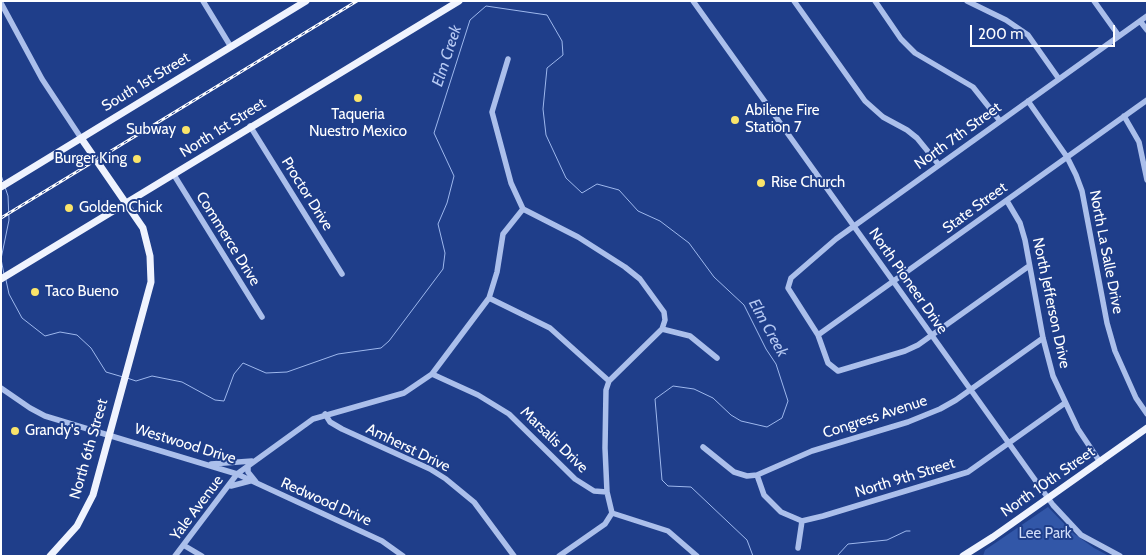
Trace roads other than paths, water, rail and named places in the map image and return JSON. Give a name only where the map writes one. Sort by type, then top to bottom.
[{"type":"main road","name":"South 1st Street","points":[[1,186],[306,1]]},
{"type":"main road","name":"North 1st Street","points":[[1,278],[459,1]]},
{"type":"main road","name":"North 6th Street","points":[[50,556],[67,539],[85,512],[93,495],[151,282],[150,256],[143,228],[81,138]]},
{"type":"main road","name":"North 10th Street","points":[[962,556],[1147,428]]},
{"type":"street","points":[[203,1],[231,47]]},
{"type":"street","name":"North Pioneer Drive","points":[[693,1],[1048,498],[1079,534],[1120,556]]},
{"type":"street","points":[[794,1],[866,101],[883,117],[907,130],[917,138],[939,165]]},
{"type":"street","points":[[875,1],[901,39],[915,53],[973,87],[1000,121]]},
{"type":"street","points":[[966,1],[1006,20],[1028,35],[1059,79]]},
{"type":"street","points":[[1094,1],[1119,36]]},
{"type":"street","points":[[1,3],[42,79],[81,138]]},
{"type":"street","name":"North 7th Street","points":[[818,335],[788,288],[789,282],[826,247],[854,226],[1147,16]]},
{"type":"street","points":[[1140,21],[1147,30]]},
{"type":"street","points":[[508,59],[492,112],[511,183],[523,209],[595,247],[640,279],[664,312],[665,320],[662,329],[609,381],[606,390],[605,448],[607,492],[612,513],[604,524],[559,556]]},
{"type":"street","name":"State Street","points":[[818,335],[1147,100]]},
{"type":"street","name":"North La Salle Drive","points":[[1028,101],[1067,157],[1082,191],[1107,323],[1115,351],[1132,390],[1147,414]]},
{"type":"street","points":[[1124,116],[1139,142],[1147,180]]},
{"type":"street","name":"Proctor Drive","points":[[250,126],[342,274]]},
{"type":"street","name":"Commerce Drive","points":[[174,175],[262,317]]},
{"type":"street","name":"North Jefferson Drive","points":[[1007,201],[1020,223],[1043,338],[1054,376],[1078,429],[1100,462]]},
{"type":"street","name":"Westwood Drive","points":[[1,388],[45,416],[237,474],[313,419],[404,392],[432,374],[489,298],[497,272],[503,234],[523,209]]},
{"type":"street","points":[[818,335],[833,369],[844,370],[905,351],[932,336],[1028,266]]},
{"type":"street","points":[[489,298],[550,328],[609,381]]},
{"type":"street","points":[[662,329],[690,336],[717,358]]},
{"type":"street","name":"Congress Avenue","points":[[757,475],[812,451],[924,417],[970,390],[1043,338]]},
{"type":"street","name":"Marsalis Drive","points":[[432,374],[478,395],[509,414],[575,479],[594,491],[607,492]]},
{"type":"street","name":"North 9th Street","points":[[802,521],[961,474],[980,464],[1065,403]]},
{"type":"street","name":"Amherst Drive","points":[[326,414],[330,422],[342,429],[430,469],[446,479],[474,502],[514,556]]},
{"type":"street","points":[[703,447],[739,474],[757,475],[764,495],[774,507],[790,518],[802,521],[798,548]]},
{"type":"street","points":[[203,463],[226,464],[256,460]]},
{"type":"street","points":[[248,466],[248,472],[259,485]]},
{"type":"street","points":[[225,470],[229,477],[229,487],[240,482],[250,481]]},
{"type":"street","name":"Redwood Drive","points":[[237,474],[382,541],[403,556]]},
{"type":"street","name":"Yale Avenue","points":[[175,556],[185,546],[237,474]]},
{"type":"street","points":[[612,513],[668,531],[697,556]]},
{"type":"street","points":[[185,546],[202,556]]},
{"type":"waterway","name":"Elm Creek","points":[[127,378],[136,381],[152,376],[182,382],[215,400],[224,401],[234,374],[243,363],[266,373],[287,372],[338,354],[381,348],[389,341],[443,269],[445,253],[438,224],[447,203],[454,176],[434,133],[470,20],[486,6],[547,15],[562,41],[563,55],[547,68],[543,109],[546,135],[566,178],[582,193],[597,184],[619,190],[638,211],[660,221],[689,243],[714,277],[744,305],[766,349],[776,364],[788,401],[782,418],[767,427],[741,421],[731,415],[713,398],[694,389],[673,386],[655,399],[662,480],[668,486],[691,487],[747,540],[753,556]]},
{"type":"waterway","name":"Elm Creek","points":[[1,175],[3,181]]},
{"type":"waterway","name":"Elm Creek","points":[[4,274],[1,259],[9,220],[8,196],[5,187]]},
{"type":"waterway","name":"Elm Creek","points":[[6,280],[9,294],[22,318],[45,336],[60,332],[77,335],[91,348],[106,372],[123,377]]},
{"type":"waterway","name":"Elm Creek","points":[[837,556],[848,544],[887,540],[910,531]]},
{"type":"railway","points":[[1,218],[357,1]]},
{"type":"place","name":"Taqueria Nuestro Mexico","points":[[358,98]]},
{"type":"place","name":"Abilene Fire Station 7","points":[[735,120]]},
{"type":"place","name":"Subway","points":[[186,130]]},
{"type":"place","name":"Burger King","points":[[137,159]]},
{"type":"place","name":"Rise Church","points":[[761,183]]},
{"type":"place","name":"Golden Chick","points":[[69,208]]},
{"type":"place","name":"Taco Bueno","points":[[35,292]]},
{"type":"place","name":"Grandy's","points":[[15,431]]},
{"type":"park label","name":"Lee Park","points":[[1045,534]]}]
